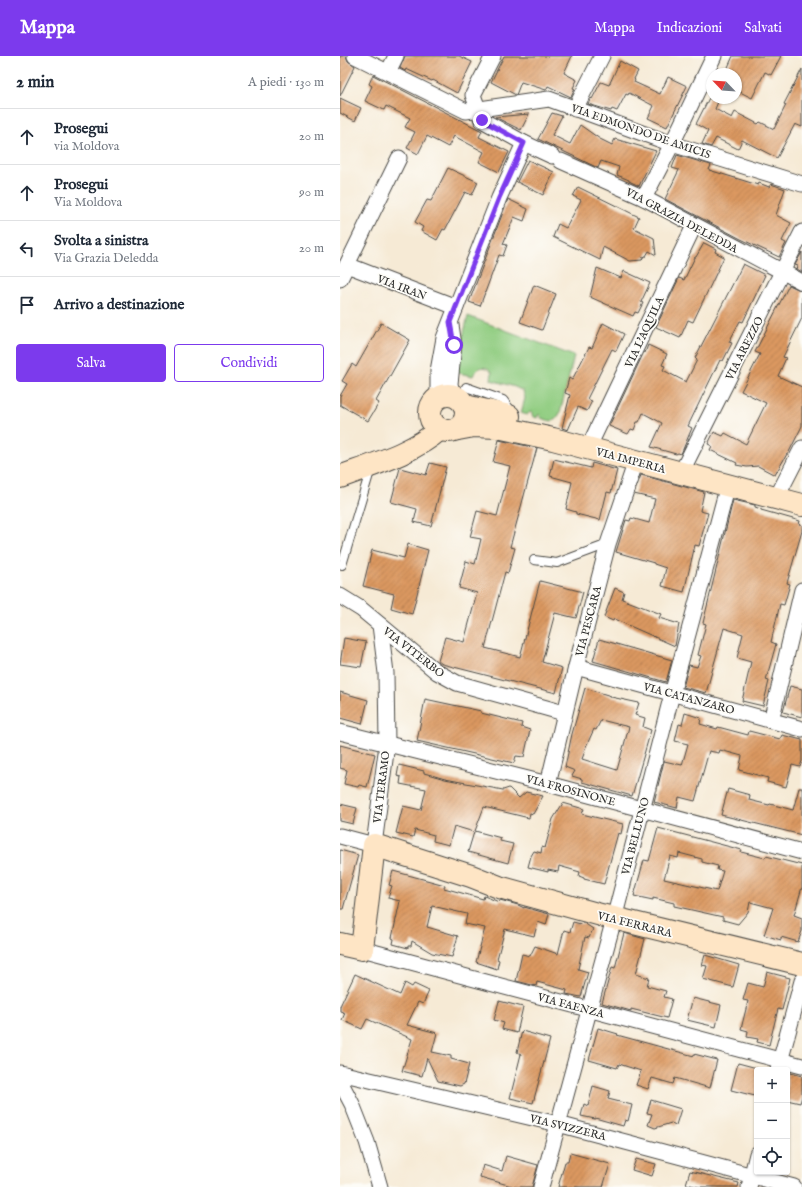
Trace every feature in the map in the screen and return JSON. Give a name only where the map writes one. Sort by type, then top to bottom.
[{"type":"street","points":[[355,56],[466,110],[478,109],[473,95],[493,56]]},
{"type":"street","points":[[388,72],[396,56]]},
{"type":"street","points":[[575,109],[602,56]]},
{"type":"street","points":[[644,198],[672,144],[714,56]]},
{"type":"street","name":"VIA EDMONDO DE AMICIS","points":[[478,109],[549,99],[672,144],[802,184]]},
{"type":"street","name":"VIA GRAZIA DELEDDA","points":[[478,109],[482,120],[524,143],[644,198],[694,226],[802,282]]},
{"type":"street","points":[[340,463],[402,440],[420,431],[465,421],[466,411],[455,397],[450,384],[454,345],[450,322],[499,198],[524,143]]},
{"type":"street","points":[[340,279],[399,158]]},
{"type":"street","name":"VIA L'AQUILA","points":[[593,438],[694,226]]},
{"type":"street","name":"VIA AREZZO","points":[[686,463],[802,232]]},
{"type":"street","name":"VIA IRAN","points":[[347,265],[456,308]]},
{"type":"street","points":[[443,426],[430,412],[432,407],[455,397]]},
{"type":"street","name":"VIA IMPERIA","points":[[455,397],[508,416],[802,495]]},
{"type":"street","points":[[340,477],[420,445],[443,426]]},
{"type":"street","name":"VIA IMPERIA","points":[[443,426],[481,426],[503,428],[553,439],[802,505]]},
{"type":"street","points":[[781,489],[802,448]]},
{"type":"street","name":"VIA PESCARA","points":[[548,784],[564,713],[608,544],[636,461]]},
{"type":"street","name":"VIA BELLUNO","points":[[541,1187],[728,485]]},
{"type":"street","points":[[771,721],[802,590]]},
{"type":"street","name":"VIA VITERBO","points":[[340,596],[361,609],[437,672],[457,683],[564,713]]},
{"type":"street","name":"VIA TERAMO","points":[[362,949],[387,744],[386,673],[380,626]]},
{"type":"street","name":"VIA CATANZARO","points":[[576,667],[802,729]]},
{"type":"street","name":"VIA FROSINONE","points":[[340,732],[548,784],[802,852]]},
{"type":"street","name":"VIA FERRARA","points":[[340,836],[374,845],[471,876],[506,876],[615,913],[802,964]]},
{"type":"street","name":"VIA FERRARA","points":[[615,913],[802,953]]},
{"type":"street","name":"VIA FAENZA","points":[[340,944],[589,1010],[779,1065],[802,1066]]},
{"type":"street","points":[[779,1065],[802,981]]},
{"type":"street","points":[[342,1073],[342,1085],[352,1104],[367,1142],[380,1187]]},
{"type":"street","name":"VIA SVIZZERA","points":[[342,1073],[558,1124],[750,1182],[794,1187]]},
{"type":"street","points":[[750,1182],[754,1166]]},
{"type":"lane","points":[[342,565],[372,465]]},
{"type":"lane","points":[[534,560],[557,563],[608,544]]},
{"type":"green space","points":[[468,316],[574,356],[560,413],[556,419],[550,421],[541,418],[540,415],[538,415],[537,418],[532,416],[532,413],[530,412],[527,415],[521,413],[525,398],[523,391],[491,380],[492,372],[487,368],[484,367],[477,370],[473,376],[454,372]]},
{"type":"building","points":[[340,56],[346,56],[348,61],[355,66],[340,96]]},
{"type":"building","points":[[405,56],[459,56],[472,62],[457,93],[433,80],[432,81],[406,69],[405,71],[400,68]]},
{"type":"building","points":[[504,56],[572,56],[564,73],[577,80],[571,97],[548,86],[546,90],[521,82],[516,95],[491,82]]},
{"type":"building","points":[[733,56],[781,56],[771,75],[765,72],[752,98],[742,93],[742,68],[728,68]]},
{"type":"building","points":[[620,61],[638,71],[634,82],[660,94],[668,77],[687,86],[667,127],[648,118],[654,106],[629,93],[628,95],[626,94],[617,111],[612,109],[611,111],[588,104],[601,82],[609,85]]},
{"type":"building","points":[[802,69],[802,127],[795,124],[777,158],[742,140],[738,149],[716,138],[711,147],[702,144],[708,131],[696,124],[706,104],[717,104],[715,109],[732,118],[735,112],[758,124],[760,122],[774,129],[786,105],[784,104]]},
{"type":"building","points":[[373,75],[482,131],[479,137],[509,152],[499,172],[479,162],[484,152],[454,136],[448,147],[427,136],[418,154],[407,148],[415,132],[405,127],[410,118],[386,106],[384,110],[365,101],[372,86],[369,84]]},
{"type":"building","points":[[340,98],[361,108],[355,121],[340,113]]},
{"type":"building","points":[[552,113],[562,116],[552,135],[570,144],[580,125],[600,139],[612,145],[615,139],[656,151],[639,186],[617,175],[619,167],[601,161],[598,168],[538,139]]},
{"type":"building","points":[[529,114],[521,130],[495,117]]},
{"type":"building","points":[[677,155],[711,165],[709,170],[758,185],[759,183],[769,187],[771,184],[785,189],[776,215],[791,223],[782,241],[786,243],[779,257],[665,199],[679,170],[672,168]]},
{"type":"building","points":[[528,160],[554,172],[543,195],[517,182]]},
{"type":"building","points":[[448,168],[478,182],[472,195],[465,192],[445,230],[443,229],[437,240],[421,231],[423,227],[415,222],[427,200],[431,201]]},
{"type":"building","points":[[578,187],[639,217],[634,228],[654,238],[656,255],[649,251],[642,260],[630,261],[603,247],[600,260],[553,237],[558,224],[566,228],[581,200],[573,196]]},
{"type":"building","points":[[508,199],[528,209],[524,221],[514,217],[503,244],[507,245],[503,256],[499,255],[480,306],[469,302]]},
{"type":"building","points":[[704,243],[716,249],[715,252],[724,257],[693,322],[688,320],[680,338],[656,327],[679,278],[684,280],[695,257]]},
{"type":"building","points":[[802,252],[802,272],[797,269],[798,266],[795,265]]},
{"type":"building","points":[[743,264],[765,275],[743,322],[740,321],[729,342],[732,343],[723,361],[720,360],[688,426],[692,428],[681,454],[651,447],[662,423],[643,413],[634,430],[631,429],[628,434],[609,426],[648,345],[667,354],[662,365],[665,366],[663,370],[686,382],[697,360],[695,358]]},
{"type":"building","points":[[597,268],[621,278],[624,271],[650,283],[641,302],[643,303],[638,313],[635,312],[633,316],[590,297]]},
{"type":"building","points":[[534,285],[556,294],[542,330],[520,322]]},
{"type":"building","points":[[789,285],[802,291],[802,318],[783,357],[786,358],[778,376],[802,387],[802,426],[788,454],[775,475],[758,466],[747,467],[736,465],[737,463],[710,450],[712,446],[708,444],[714,432],[723,436],[725,433],[746,444],[766,403],[741,391],[760,354],[755,352]]},
{"type":"building","points":[[381,323],[410,340],[376,401],[379,403],[368,421],[340,405],[340,396],[347,384],[342,381],[352,364],[356,367]]},
{"type":"building","points":[[603,323],[624,334],[616,351],[612,349],[587,399],[592,401],[587,411],[578,407],[568,430],[562,428],[570,395],[565,393],[569,378],[572,380],[589,347],[592,348]]},
{"type":"building","points":[[499,440],[537,448],[510,547],[515,548],[508,573],[505,572],[485,648],[520,657],[540,581],[583,592],[576,618],[555,613],[542,662],[562,668],[556,693],[442,664],[438,661],[445,637],[464,642],[477,593],[459,588],[466,561],[475,564],[481,539],[470,537],[477,511],[497,516],[510,466],[493,462]]},
{"type":"building","points":[[554,459],[591,468],[592,463],[617,470],[611,493],[607,492],[600,520],[576,514],[576,512],[566,509],[572,482],[550,476]]},
{"type":"building","points":[[430,463],[446,467],[431,526],[414,522],[417,509],[391,502],[400,468],[426,475]]},
{"type":"building","points":[[641,475],[704,492],[700,511],[708,513],[699,546],[695,545],[684,592],[662,586],[666,568],[616,552],[626,520],[630,521],[631,518],[649,523],[655,499],[634,494]]},
{"type":"building","points":[[733,500],[755,505],[755,507],[761,510],[800,521],[799,524],[802,525],[802,531],[787,583],[790,584],[784,605],[780,604],[771,642],[776,644],[766,680],[769,681],[763,706],[742,701],[751,662],[737,658],[743,634],[724,628],[706,693],[683,687],[689,665],[697,667],[701,656],[698,655],[706,624],[703,623]]},
{"type":"building","points":[[408,544],[428,550],[412,614],[391,608],[394,594],[363,586],[372,550],[404,558]]},
{"type":"building","points":[[615,588],[624,592],[622,599],[661,614],[659,618],[679,624],[675,646],[614,619],[613,621],[604,617]]},
{"type":"building","points":[[344,638],[366,642],[361,667],[340,664]]},
{"type":"building","points":[[599,639],[672,660],[666,682],[593,661]]},
{"type":"building","points":[[790,686],[802,689],[802,717],[783,712]]},
{"type":"building","points":[[585,688],[611,697],[639,703],[635,715],[645,718],[643,727],[651,730],[632,796],[582,782],[582,779],[572,776],[575,771],[565,767],[572,734]],"holes":[[[601,720],[629,727],[617,770],[582,759],[594,729],[596,730]]]},
{"type":"building","points":[[340,692],[368,700],[362,724],[340,718]]},
{"type":"building","points":[[425,699],[481,711],[481,713],[522,723],[521,727],[530,730],[524,757],[516,756],[514,763],[417,741]]},
{"type":"building","points":[[685,713],[701,718],[700,724],[717,729],[718,727],[748,735],[749,731],[780,739],[782,735],[802,740],[802,761],[800,767],[792,765],[786,787],[767,782],[768,778],[739,770],[742,756],[720,750],[719,753],[709,751],[695,801],[679,797],[677,808],[654,802],[664,761],[682,765],[688,744],[675,741],[679,724],[682,725]]},
{"type":"building","points":[[340,745],[375,754],[367,787],[344,784],[347,770],[340,768]]},
{"type":"building","points":[[399,765],[424,771],[424,773],[445,779],[503,790],[509,788],[519,798],[526,792],[543,796],[533,814],[530,813],[529,818],[484,807],[475,831],[501,838],[500,841],[513,844],[508,863],[468,852],[474,832],[454,826],[449,845],[433,841],[434,835],[415,830],[413,837],[396,833],[403,806],[421,810],[426,789],[400,784],[401,777],[397,776]]},
{"type":"building","points":[[799,788],[802,788],[802,835],[721,815],[728,789],[750,795],[749,800],[793,810]]},
{"type":"building","points":[[563,803],[584,809],[582,814],[623,824],[621,834],[618,833],[604,884],[584,879],[579,876],[580,872],[559,866],[558,872],[548,870],[548,872],[528,867],[534,851],[541,853],[542,847],[545,848],[553,819]]},
{"type":"building","points":[[340,804],[357,808],[353,824],[340,821]]},
{"type":"building","points":[[658,828],[742,850],[741,852],[765,858],[766,856],[802,865],[802,887],[794,915],[802,918],[802,931],[798,942],[781,937],[781,940],[764,935],[773,908],[750,902],[748,912],[738,924],[723,920],[723,917],[674,906],[674,903],[653,898],[653,900],[634,896],[644,860],[649,861]],"holes":[[[679,853],[702,859],[702,862],[718,866],[717,870],[723,871],[717,891],[664,879],[670,856],[678,858]]]},
{"type":"building","points":[[340,850],[358,855],[343,909],[340,909]]},
{"type":"building","points":[[393,871],[445,885],[444,888],[483,899],[484,896],[499,902],[500,900],[549,914],[546,925],[538,922],[534,936],[505,929],[497,959],[499,960],[497,969],[476,962],[485,928],[465,924],[467,914],[432,906],[427,927],[458,936],[452,957],[432,953],[412,941],[411,946],[408,946],[408,948],[393,944],[394,939],[392,938],[400,901],[388,898],[392,886],[389,885]]},
{"type":"building","points":[[573,922],[581,924],[584,923],[593,929],[589,938],[585,937],[578,969],[588,972],[581,997],[566,994],[567,990],[537,982],[536,986],[516,981],[522,954],[530,956],[535,946],[558,954],[564,930],[570,932]]},
{"type":"building","points":[[624,933],[645,939],[636,974],[649,978],[647,986],[666,991],[664,997],[672,999],[667,1018],[631,1009],[631,1011],[602,1003],[612,967],[615,968]]},
{"type":"building","points":[[705,955],[739,965],[733,987],[703,979],[707,966],[702,965]]},
{"type":"building","points":[[767,972],[790,978],[782,1010],[778,1009],[769,1045],[757,1042],[758,1039],[747,1037],[748,1031],[741,1029],[748,1001],[743,1000],[748,983],[763,987]]},
{"type":"building","points":[[355,974],[400,995],[405,983],[412,987],[414,984],[429,991],[423,1004],[418,1002],[407,1025],[437,1033],[432,1052],[451,1056],[451,1059],[469,1064],[464,1084],[460,1086],[438,1081],[427,1058],[422,1076],[402,1071],[412,1039],[367,1019],[362,1029],[342,1020],[345,1013],[340,1011],[340,1006]]},
{"type":"building","points":[[693,998],[721,1005],[716,1027],[687,1020]]},
{"type":"building","points":[[499,1001],[523,1007],[517,1033],[502,1029],[504,1023],[494,1020]]},
{"type":"building","points":[[598,1028],[618,1034],[617,1035],[694,1056],[694,1054],[717,1060],[710,1088],[675,1078],[673,1084],[652,1078],[648,1089],[636,1085],[641,1071],[619,1064],[617,1068],[589,1060]]},
{"type":"building","points":[[522,1031],[550,1039],[533,1103],[510,1098],[521,1054],[517,1052]]},
{"type":"building","points":[[738,1063],[754,1067],[754,1096],[731,1090]]},
{"type":"building","points":[[790,1073],[802,1076],[802,1096],[800,1103],[790,1101]]},
{"type":"building","points":[[593,1086],[610,1091],[608,1099],[632,1105],[628,1121],[625,1120],[623,1126],[595,1118],[581,1116],[584,1104],[588,1106]]},
{"type":"building","points":[[651,1100],[681,1109],[676,1125],[671,1123],[655,1128],[648,1125],[652,1114],[647,1113]]},
{"type":"building","points":[[570,1153],[610,1164],[603,1187],[558,1187],[565,1162],[568,1162]]},
{"type":"building","points":[[506,1156],[538,1165],[532,1187],[515,1187],[480,1177],[483,1165],[502,1171]]},
{"type":"building","points":[[636,1159],[656,1164],[652,1176],[632,1170]]},
{"type":"building","points":[[690,1171],[739,1183],[738,1187],[699,1187],[686,1184]]},
{"type":"route","points":[[454,345],[450,322],[499,198],[524,143],[482,120]]}]
